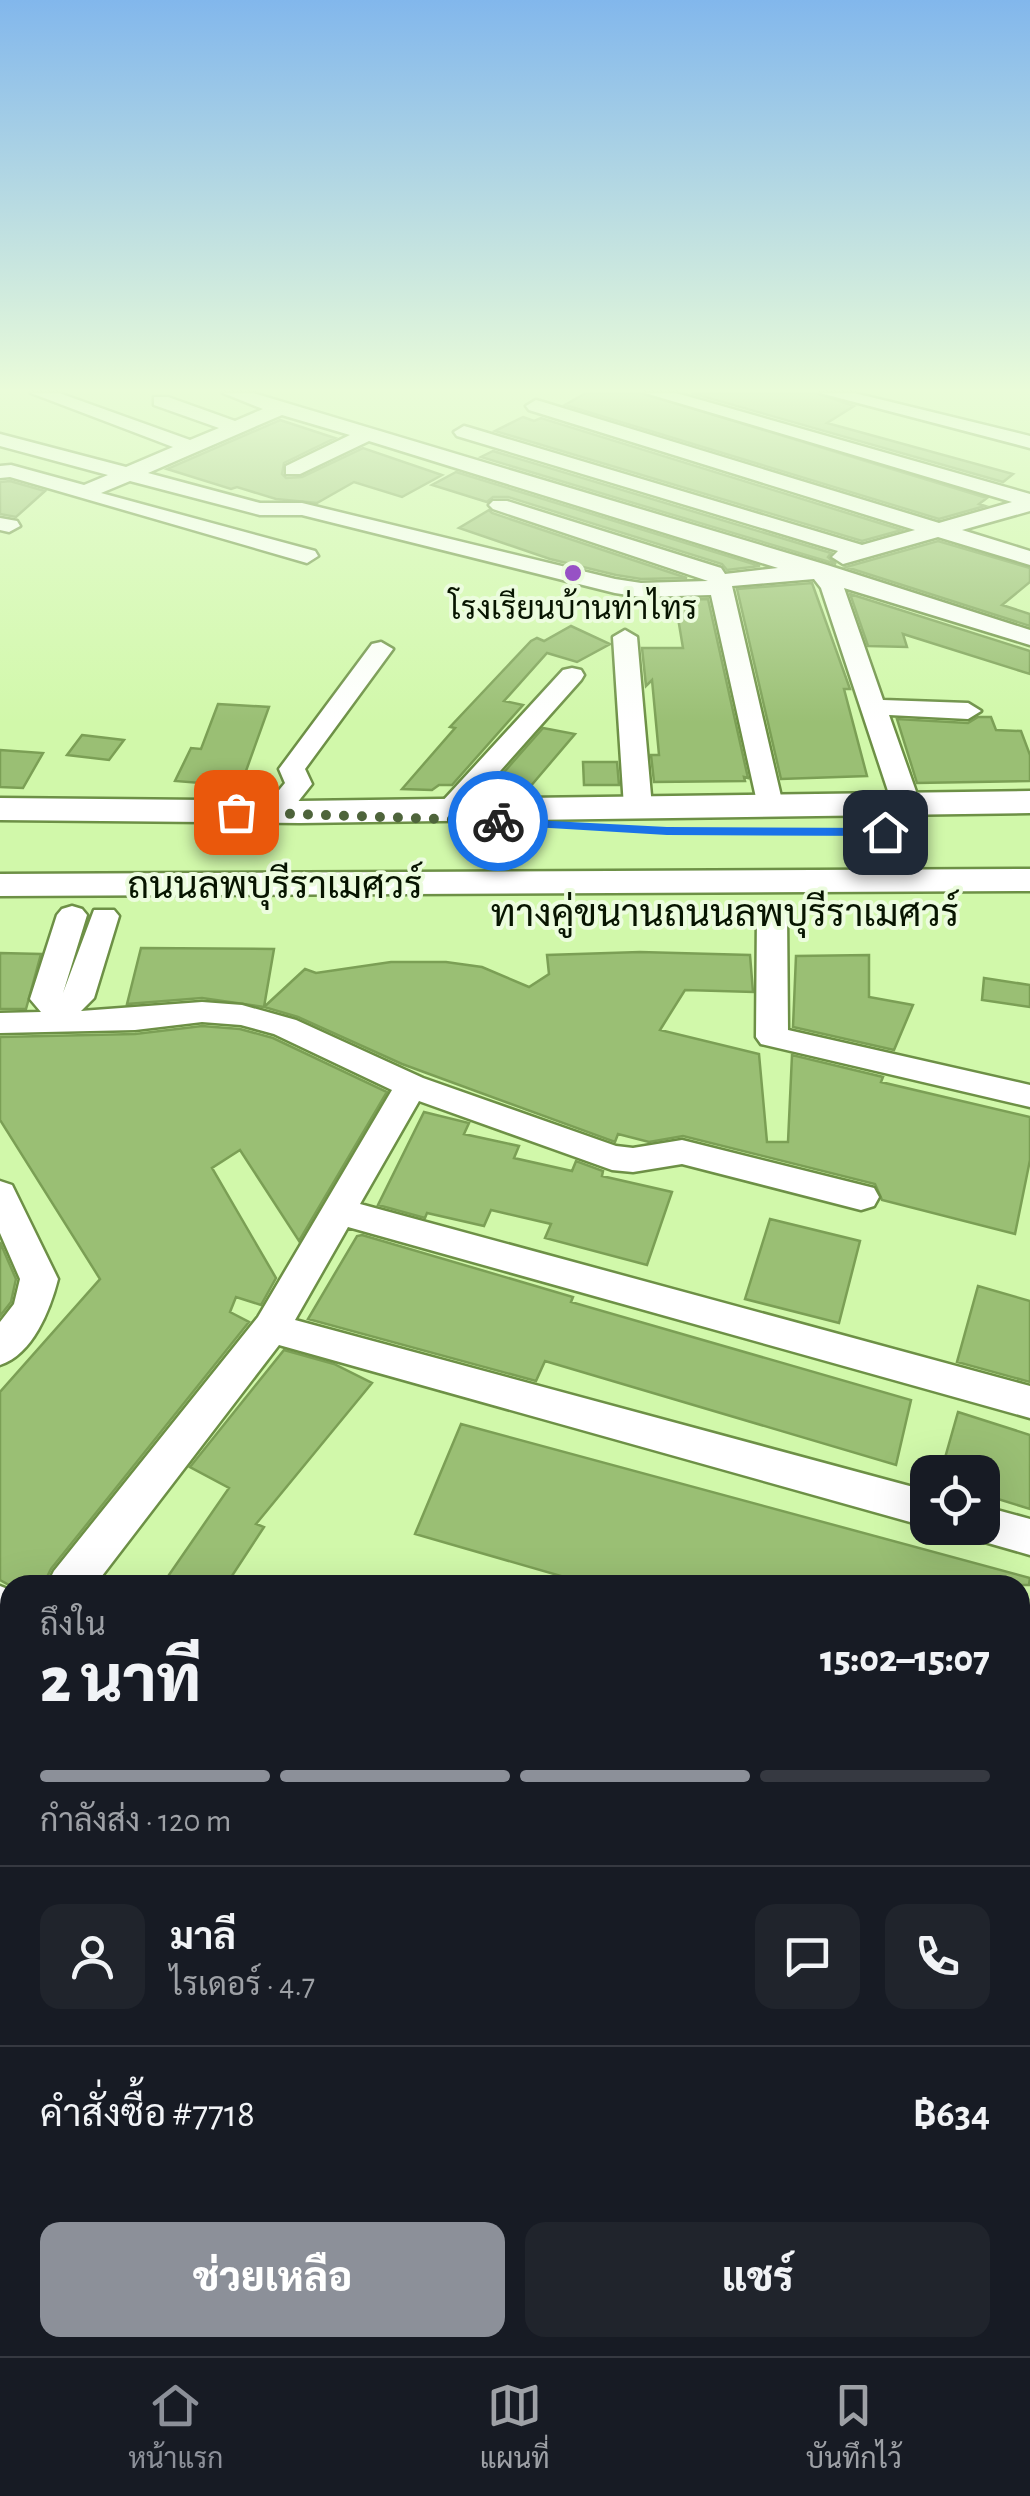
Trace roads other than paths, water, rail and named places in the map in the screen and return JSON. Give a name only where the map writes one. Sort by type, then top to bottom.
[{"type":"main road","points":[[0,809],[288,812],[1030,802]]},
{"type":"main road","points":[[288,812],[667,831]]},
{"type":"main road","name":"ถนนลพบุรีราเมศวร์","points":[[0,839],[667,831],[1030,832]]},
{"type":"main road","name":"ถนนลพบุรีราเมศวร์","points":[[0,885],[781,898],[1030,880]]},
{"type":"main road","name":"ทางคู่ขนานถนนลพบุรีราเมศวร์","points":[[0,916],[382,913],[781,898],[1030,912]]},
{"type":"street","points":[[114,503],[307,556]]},
{"type":"street","points":[[241,503],[264,509],[302,509],[642,590],[819,570],[828,562],[1027,503]]},
{"type":"street","points":[[597,503],[1030,638]]},
{"type":"street","points":[[570,528],[607,503]]},
{"type":"street","points":[[698,503],[863,552]]},
{"type":"street","points":[[844,503],[1030,558]]},
{"type":"street","points":[[500,506],[713,573],[719,584],[769,805]]},
{"type":"street","points":[[988,516],[1030,530]]},
{"type":"street","points":[[819,570],[832,587],[906,803]]},
{"type":"street","points":[[624,637],[638,807]]},
{"type":"street","points":[[288,812],[298,784],[292,768],[382,650]]},
{"type":"street","points":[[450,810],[572,675]]},
{"type":"street","points":[[874,707],[968,710]]},
{"type":"street","points":[[781,898],[772,1036],[1030,1096]]},
{"type":"street","points":[[58,1016],[78,998],[88,916]]},
{"type":"street","points":[[0,1024],[58,1016],[135,1020],[202,1012],[242,1014],[285,1027],[411,1086],[612,1158],[635,1163],[668,1152],[682,1152],[861,1197]]},
{"type":"street","points":[[77,1575],[271,1328],[411,1086]]},
{"type":"street","points":[[0,1194],[39,1279],[30,1309],[0,1350]]},
{"type":"street","points":[[340,1212],[1030,1402]]},
{"type":"street","points":[[271,1328],[910,1504]]},
{"type":"street","points":[[1000,1529],[1030,1537]]},
{"type":"place","name":"โรงเรียนบ้านท่าไทร","points":[[573,573]]}]
